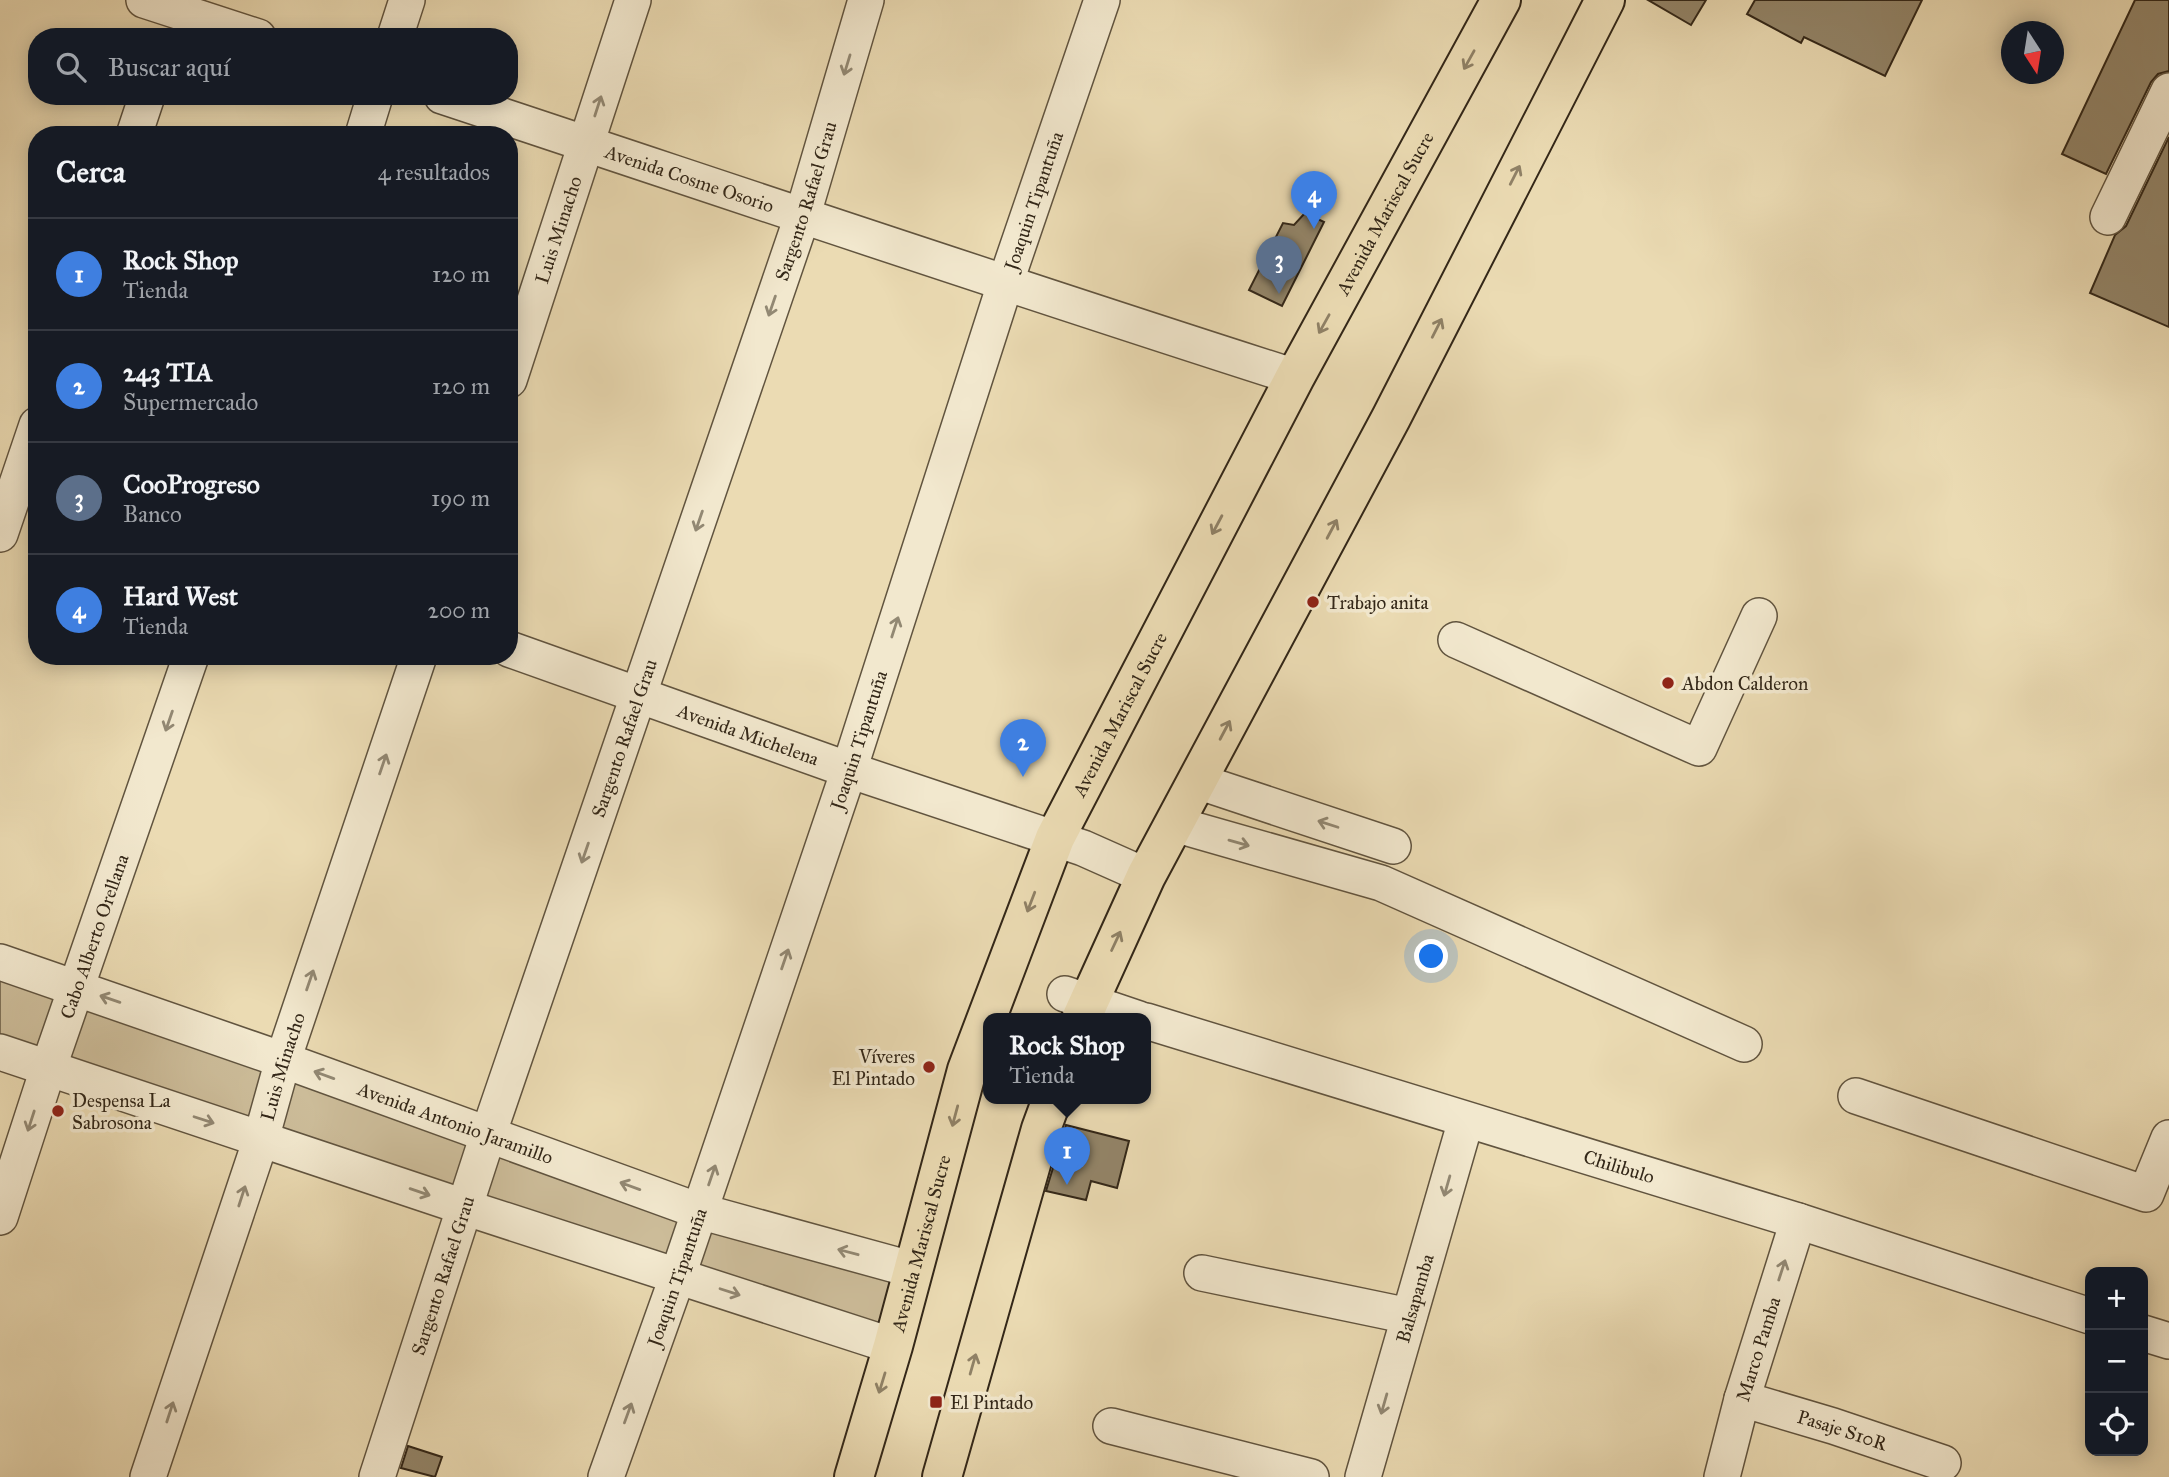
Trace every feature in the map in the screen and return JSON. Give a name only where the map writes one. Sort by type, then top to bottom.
[{"type":"main road","name":"Avenida Mariscal Sucre","points":[[989,1013],[1055,838],[1295,377],[1501,0]]},
{"type":"main road","points":[[1078,1005],[1391,418],[1605,0]]},
{"type":"main road","name":"Avenida Mariscal Sucre","points":[[854,1477],[893,1346],[967,1070],[983,1028]]},
{"type":"main road","points":[[942,1477],[1050,1104]]},
{"type":"street","points":[[144,0],[174,16],[222,28]]},
{"type":"street","points":[[398,28],[407,0]]},
{"type":"street","name":"Luis Minacho","points":[[518,352],[633,0]]},
{"type":"street","name":"Sargento Rafael Grau","points":[[377,1477],[488,1135],[803,214],[866,0]]},
{"type":"street","name":"Joaquin Tipantuña","points":[[606,1477],[678,1275],[849,770],[1005,284],[1102,0]]},
{"type":"street","points":[[2108,218],[2169,91]]},
{"type":"street","points":[[137,126],[144,105]]},
{"type":"street","points":[[366,126],[373,105]]},
{"type":"street","name":"Avenida Cosme Osorio","points":[[469,105],[803,214],[1005,284],[1295,377]]},
{"type":"street","points":[[0,534],[28,453]]},
{"type":"street","points":[[1456,640],[1699,748],[1759,616]]},
{"type":"street","name":"Avenida Michelena","points":[[518,652],[849,770],[1055,838],[1146,876]]},
{"type":"street","name":"Cabo Alberto Orellana","points":[[0,1217],[48,1069],[188,665]]},
{"type":"street","name":"Luis Minacho","points":[[148,1477],[261,1139],[283,1060],[416,665]]},
{"type":"street","points":[[1197,781],[1393,846]]},
{"type":"street","points":[[1174,824],[1381,883],[1744,1044]]},
{"type":"street","name":"Avenida Antonio Jaramillo","points":[[0,962],[283,1060],[699,1211],[914,1270]]},
{"type":"street","points":[[1078,1005],[1113,1013]]},
{"type":"street","name":"Chilibulo","points":[[1151,1023],[1798,1221],[2085,1314]]},
{"type":"street","points":[[0,1052],[464,1207],[893,1346]]},
{"type":"street","points":[[1856,1096],[2146,1194],[2169,1138]]},
{"type":"street","name":"Balsapamba","points":[[1363,1477],[1466,1120]]},
{"type":"street","name":"Marco Pamba","points":[[1722,1477],[1742,1399],[1798,1221]]},
{"type":"street","points":[[1202,1273],[1409,1316]]},
{"type":"street","points":[[2148,1335],[2169,1341]]},
{"type":"street","name":"Pasaje S10R","points":[[1742,1399],[1943,1463]]},
{"type":"street","points":[[1111,1426],[1311,1477]]},
{"type":"shaded area","points":[[0,962],[914,1270],[893,1346],[0,1052]]},
{"type":"building","points":[[1648,0],[1706,0],[1691,25]]},
{"type":"building","points":[[1755,0],[1922,0],[1885,76],[1804,37],[1801,43],[1747,14]]},
{"type":"building","points":[[2135,0],[2169,0],[2169,71],[2158,74],[2151,82],[2106,174],[2062,154]]},
{"type":"building","points":[[2169,137],[2169,327],[2090,293],[2115,235],[2126,226]]},
{"type":"building","points":[[1305,213],[1324,222],[1282,306],[1249,290],[1283,223],[1294,225]]},
{"type":"building","points":[[1066,1125],[1129,1141],[1117,1188],[1091,1181],[1086,1200],[1046,1191]]},
{"type":"building","points":[[408,1446],[442,1457],[435,1477],[401,1468]]},
{"type":"place","name":"Hard West","points":[[1314,229]]},
{"type":"place","name":"CooProgreso","points":[[1279,294]]},
{"type":"place","name":"Trabajo anita","points":[[1313,602]]},
{"type":"place","name":"Abdon Calderon","points":[[1668,683]]},
{"type":"place","name":"243 TIA","points":[[1023,777]]},
{"type":"place","name":"Víveres El Pintado","points":[[929,1067]]},
{"type":"place","name":"Despensa La Sabrosona","points":[[58,1111]]},
{"type":"place","name":"Rock Shop","points":[[1067,1185]]},
{"type":"place","name":"El Pintado","points":[[936,1402]]}]
